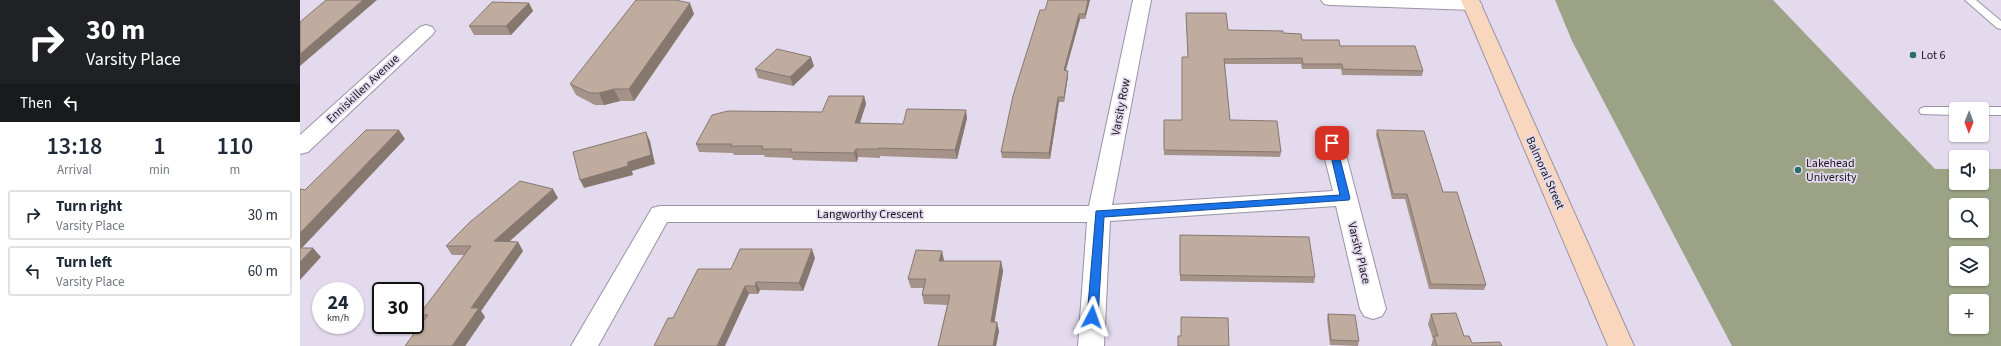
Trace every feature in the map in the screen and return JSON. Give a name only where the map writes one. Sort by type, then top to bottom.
[{"type":"main road","name":"Balmoral Street","points":[[1471,2],[1621,346]]},
{"type":"street","name":"Varsity Row","points":[[1099,214],[1142,0]]},
{"type":"street","points":[[1330,0],[1471,2]]},
{"type":"street","name":"Enniskillen Avenue","points":[[300,147],[426,30]]},
{"type":"street","name":"Varsity Place","points":[[1332,143],[1373,309]]},
{"type":"street","points":[[1090,346],[1099,214],[1346,198]]},
{"type":"street","name":"Langworthy Crescent","points":[[584,346],[660,214],[1099,214]]},
{"type":"lane","points":[[1970,0],[2001,26]]},
{"type":"lane","points":[[1925,111],[1949,111]]},
{"type":"lane","points":[[1989,111],[2001,111]]},
{"type":"green space","name":"Lakehead University","points":[[1555,0],[1773,0],[1935,169],[1949,169],[1949,190],[1989,190],[1989,169],[2001,169],[2001,346],[1732,346],[1572,41]]},
{"type":"building","points":[[326,0],[363,0],[300,54],[300,22]]},
{"type":"building","points":[[636,0],[675,0],[690,3],[629,89],[614,89],[599,93],[590,93],[570,84]]},
{"type":"building","points":[[1048,0],[1088,0],[1085,14],[1079,14],[1064,70],[1068,71],[1064,97],[1058,97],[1049,153],[1001,152],[1013,96],[1040,10],[1045,10]]},
{"type":"building","points":[[492,2],[529,3],[506,26],[469,26]]},
{"type":"building","points":[[1186,13],[1226,13],[1228,30],[1283,31],[1283,33],[1301,34],[1302,40],[1339,40],[1340,46],[1415,46],[1423,71],[1343,69],[1342,64],[1303,64],[1302,58],[1224,59],[1230,120],[1277,121],[1281,152],[1164,150],[1164,120],[1182,120],[1182,57],[1188,57]]},
{"type":"building","points":[[777,49],[811,57],[790,77],[755,69]]},
{"type":"building","points":[[829,96],[864,96],[855,123],[903,124],[907,109],[966,110],[955,150],[878,148],[856,149],[854,153],[790,152],[792,149],[762,149],[763,146],[696,144],[712,115],[728,111],[822,112]]},
{"type":"building","points":[[366,130],[399,130],[300,233],[300,189],[305,190]]},
{"type":"building","points":[[1377,130],[1424,131],[1443,192],[1457,192],[1486,285],[1431,284],[1407,194],[1393,194]]},
{"type":"building","points":[[646,132],[651,155],[628,162],[628,166],[580,180],[573,152]]},
{"type":"building","points":[[520,181],[553,189],[494,241],[518,242],[471,308],[479,308],[452,346],[405,346],[414,334],[424,334],[424,320],[428,315],[424,315],[424,308],[471,246],[446,246],[470,222]]},
{"type":"building","points":[[1180,235],[1309,237],[1315,277],[1180,275]]},
{"type":"building","points":[[300,248],[313,248],[300,262]]},
{"type":"building","points":[[740,249],[812,249],[799,283],[756,282],[755,286],[745,286],[717,346],[654,346],[668,318],[673,318],[698,269],[731,269]]},
{"type":"building","points":[[916,250],[942,251],[939,261],[1001,261],[991,322],[997,322],[993,346],[938,346],[950,295],[922,295],[926,279],[908,279]]},
{"type":"building","points":[[1456,313],[1464,336],[1469,336],[1472,343],[1500,342],[1502,346],[1437,346],[1434,336],[1438,336],[1431,314]]},
{"type":"building","points":[[1328,314],[1355,315],[1359,341],[1331,340]]},
{"type":"building","points":[[1181,317],[1228,318],[1229,346],[1178,346],[1178,336],[1181,336]]},
{"type":"place","name":"Lot 6","points":[[1913,55]]},
{"type":"place","name":"Lakehead University","points":[[1798,170]]},
{"type":"route","points":[[1092,317],[1099,214],[1346,198],[1332,143]]}]
